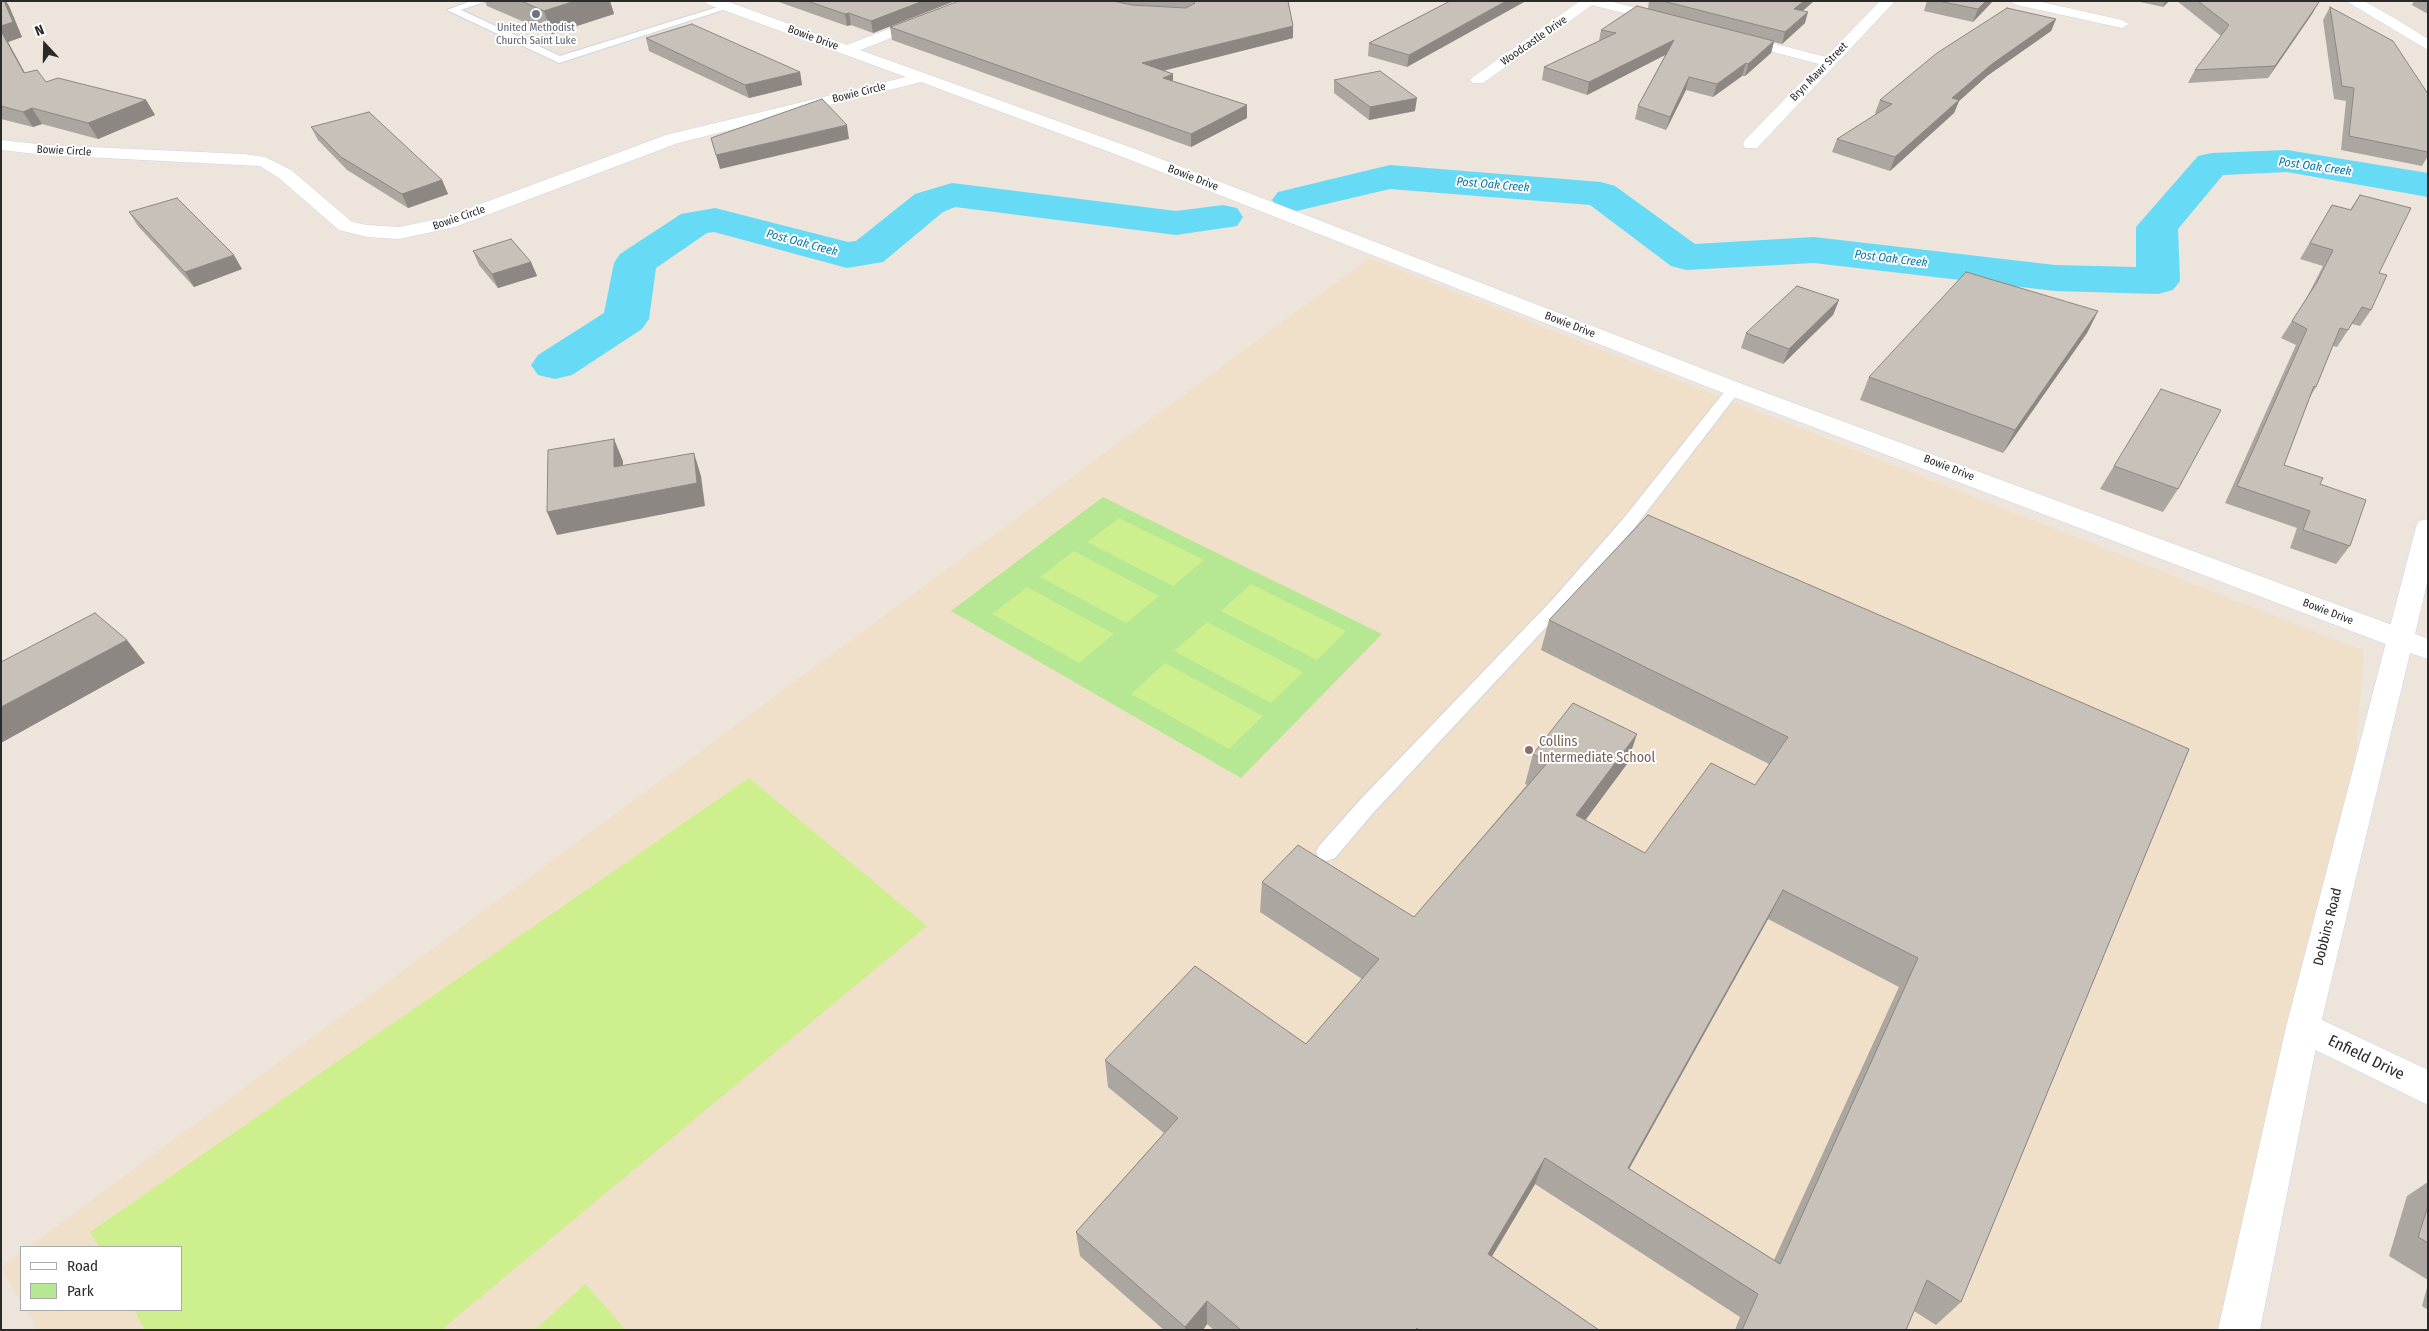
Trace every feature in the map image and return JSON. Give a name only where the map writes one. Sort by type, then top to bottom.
[{"type":"street","points":[[847,50],[974,1]]},
{"type":"street","points":[[1591,1],[1677,23]]},
{"type":"street","name":"Woodcastle Drive","points":[[1478,80],[1591,1]]},
{"type":"street","name":"Bryn Mawr Street","points":[[1751,144],[1888,1]]},
{"type":"street","points":[[2017,1],[2122,24]]},
{"type":"street","points":[[2353,1],[2391,22],[2428,46]]},
{"type":"street","name":"Bowie Drive","points":[[719,4],[1128,153],[1734,389],[1893,447],[2414,644]]},
{"type":"street","points":[[1725,35],[1829,62]]},
{"type":"street","name":"Bowie Circle","points":[[1,145],[46,150],[244,159],[265,162],[284,174],[346,226],[376,232],[400,233],[448,223],[632,152],[672,139],[920,78]]},
{"type":"street","name":"Dobbins Road","points":[[2239,1330],[2304,1027],[2414,644],[2428,527]]},
{"type":"street","name":"Enfield Drive","points":[[2304,1027],[2428,1088]]},
{"type":"lane","points":[[482,1],[452,10],[559,60],[719,4]]},
{"type":"lane","points":[[1327,852],[1374,799],[1558,604],[1629,523],[1734,389]]},
{"type":"shaded area","name":"Collins Intermediate School","points":[[1369,258],[2364,651],[2348,849],[2227,1330],[37,1330],[27,1311],[182,1311],[182,1246],[29,1246]]},
{"type":"shaded area","points":[[20,1253],[20,1300],[1,1267]]},
{"type":"green space","points":[[1103,497],[1382,634],[1241,778],[951,611]]},
{"type":"green space","points":[[1119,518],[1204,560],[1173,586],[1087,542]]},
{"type":"green space","points":[[1074,551],[1159,596],[1126,623],[1040,577]]},
{"type":"green space","points":[[1251,584],[1346,631],[1317,660],[1221,611]]},
{"type":"green space","points":[[1027,587],[1114,634],[1079,663],[992,614]]},
{"type":"green space","points":[[1207,622],[1303,672],[1271,703],[1174,651]]},
{"type":"green space","points":[[1165,663],[1263,716],[1229,749],[1131,694]]},
{"type":"green space","points":[[749,778],[927,926],[441,1330],[145,1330],[135,1311],[182,1311],[182,1246],[98,1246],[90,1232]]},
{"type":"green space","points":[[585,1284],[626,1330],[535,1330]]},
{"type":"building","points":[[1,1],[4,1],[13,22],[1,26]]},
{"type":"building","points":[[521,1],[575,1],[544,11]]},
{"type":"building","points":[[807,1],[923,1],[871,21]]},
{"type":"building","points":[[959,1],[1113,1],[1132,5],[1186,8],[1195,3],[1193,1],[1288,1],[1293,26],[1142,63],[1173,74],[1163,78],[1247,105],[1191,134],[890,27]]},
{"type":"building","points":[[1450,1],[1506,1],[1409,55],[1369,43]]},
{"type":"building","points":[[1663,1],[1804,1],[1794,9],[1808,12],[1785,32]]},
{"type":"building","points":[[1938,1],[1986,1],[1978,9]]},
{"type":"building","points":[[2198,1],[2319,2],[2275,66],[2195,70],[2229,25]]},
{"type":"building","points":[[1637,6],[1774,41],[1748,64],[1746,63],[1717,84],[1689,77],[1670,117],[1638,106],[1674,40],[1589,82],[1544,67],[1616,33],[1601,30]]},
{"type":"building","points":[[2330,7],[2393,41],[2428,94],[2428,152],[2349,136],[2354,88],[2342,86]]},
{"type":"building","points":[[2007,8],[2056,19],[1992,64],[1952,98],[1959,100],[1895,157],[1837,139],[1892,104],[1880,100],[1937,53]]},
{"type":"building","points":[[692,24],[800,72],[745,85],[646,38]]},
{"type":"building","points":[[1,31],[24,73],[37,70],[46,82],[58,78],[146,100],[88,123],[32,108],[23,112],[1,106]]},
{"type":"building","points":[[1380,71],[1417,98],[1370,107],[1334,80]]},
{"type":"building","points":[[822,99],[847,125],[716,155],[711,138]]},
{"type":"building","points":[[369,112],[442,180],[402,194],[341,157],[311,127]]},
{"type":"building","points":[[2360,195],[2411,208],[2379,273],[2387,275],[2371,310],[2362,307],[2348,330],[2340,328],[2316,387],[2314,386],[2284,465],[2323,478],[2320,484],[2366,500],[2350,546],[2303,530],[2310,511],[2237,486],[2307,329],[2292,321],[2317,282],[2333,250],[2310,243],[2332,205],[2351,210]]},
{"type":"building","points":[[177,198],[234,255],[185,272],[129,212]]},
{"type":"building","points":[[511,239],[531,262],[492,274],[473,251]]},
{"type":"building","points":[[1966,272],[2098,311],[2015,430],[1869,377]]},
{"type":"building","points":[[1797,286],[1839,300],[1789,349],[1746,333]]},
{"type":"building","points":[[2161,389],[2221,410],[2178,489],[2114,466]]},
{"type":"building","points":[[614,439],[614,467],[694,453],[697,483],[547,512],[548,450]]},
{"type":"building","points":[[1648,515],[2189,749],[1961,1302],[1927,1280],[1906,1330],[1742,1330],[1758,1294],[1545,1158],[1488,1254],[1599,1330],[1419,1330],[1417,1328],[1416,1330],[1241,1330],[1207,1301],[1185,1327],[1076,1232],[1178,1118],[1105,1060],[1195,966],[1306,1044],[1379,959],[1262,882],[1298,845],[1414,917],[1548,762],[1533,754],[1573,703],[1637,734],[1576,815],[1645,853],[1711,763],[1755,785],[1788,737],[1549,620]],"holes":[[[1783,890],[1918,958],[1780,1264],[1628,1168]]]},
{"type":"building","points":[[95,613],[127,640],[1,707],[1,662]]},
{"type":"building","points":[[2428,1206],[2428,1243],[2418,1237]]},
{"type":"waterway","name":"Post Oak Creek","points":[[1292,200],[1390,177],[1601,194],[1686,257],[1814,250],[2055,278],[2158,281],[2157,227],[2212,164],[2287,161],[2428,185]]},
{"type":"waterway","name":"Post Oak Creek","points":[[555,365],[626,319],[635,263],[695,223],[715,220],[847,255],[868,253],[929,203],[952,195],[1176,223],[1223,217]]},
{"type":"place","name":"United Methodist Church Saint Luke","points":[[536,14]]},
{"type":"place","name":"Collins Intermediate School","points":[[1529,750]]}]
